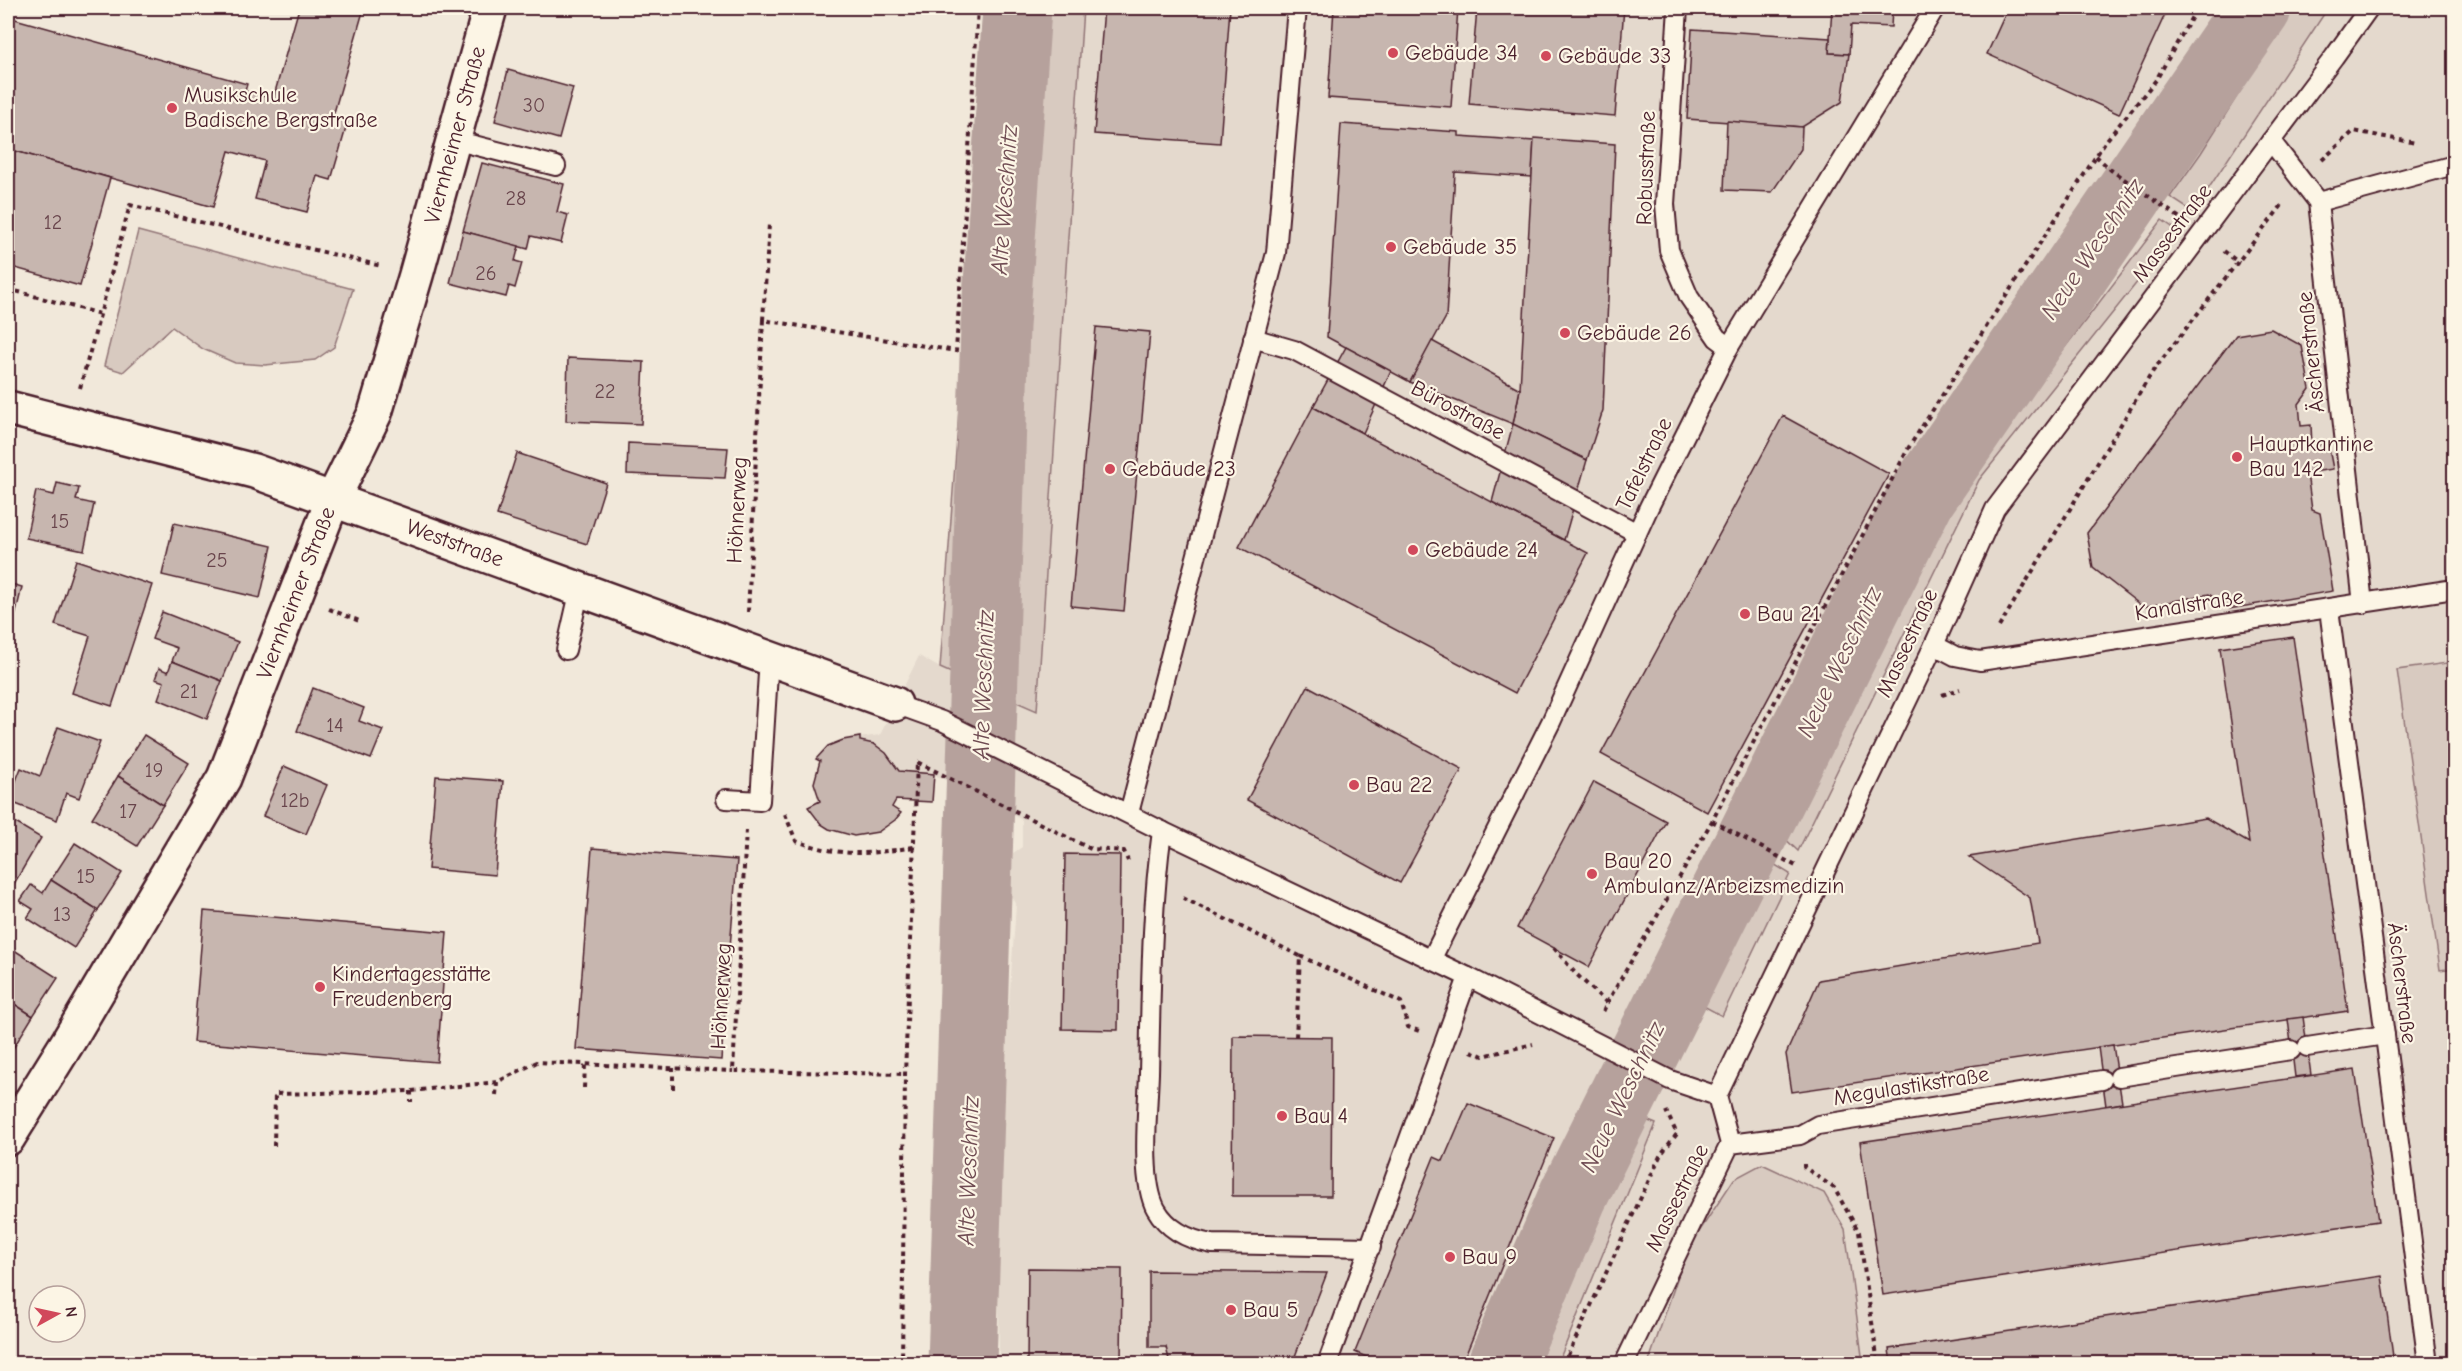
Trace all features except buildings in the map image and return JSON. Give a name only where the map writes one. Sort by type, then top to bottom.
[{"type":"street","name":"Viernheimer Straße","points":[[8,1138],[69,1040],[224,778],[333,499],[375,413],[490,8]]},
{"type":"street","name":"Weststraße","points":[[8,408],[254,471],[895,704]]},
{"type":"lane","points":[[1129,813],[1276,253],[1297,8]]},
{"type":"lane","name":"Robusstraße","points":[[1678,8],[1665,204],[1669,250],[1689,297],[1717,338],[1729,347]]},
{"type":"lane","name":"Tafelstraße","points":[[1431,960],[1551,722],[1637,533],[1729,347],[1935,8]]},
{"type":"lane","name":"Massestraße","points":[[1624,1364],[1730,1144],[1717,1096],[1934,645],[1995,509],[2369,8]]},
{"type":"lane","points":[[454,140],[556,166]]},
{"type":"lane","points":[[2271,141],[2318,202],[2454,165]]},
{"type":"lane","name":"Äscherstraße","points":[[2318,202],[2362,604]]},
{"type":"lane","name":"Bürostraße","points":[[1253,338],[1294,350],[1637,533]]},
{"type":"lane","points":[[566,650],[580,589]]},
{"type":"lane","name":"Kanalstraße","points":[[1934,645],[1955,656],[1980,661],[2454,589]]},
{"type":"lane","name":"Äscherstraße","points":[[2329,609],[2428,1364]]},
{"type":"lane","points":[[726,799],[753,801],[757,654]]},
{"type":"lane","points":[[895,704],[942,721],[1162,831],[1468,977],[1670,1080],[1717,1096]]},
{"type":"lane","points":[[1162,831],[1154,884],[1147,1139],[1149,1187],[1156,1208],[1169,1226],[1197,1241],[1212,1244],[1371,1247]]},
{"type":"lane","points":[[1327,1364],[1468,977]]},
{"type":"lane","name":"Megulastikstraße","points":[[1730,1144],[1800,1135],[1818,1125],[2385,1035]]},
{"type":"path","points":[[763,320],[956,351],[978,8]]},
{"type":"path","points":[[1608,1003],[1712,821],[1909,447],[2096,156],[2156,80],[2197,8]]},
{"type":"path","points":[[1937,697],[1965,687],[2026,579],[2152,371],[2266,228],[2301,179],[2354,131],[2427,145]]},
{"type":"path","points":[[2096,156],[2111,171],[2185,221]]},
{"type":"path","points":[[70,424],[130,205],[416,275]]},
{"type":"path","name":"Höhnerweg","points":[[757,654],[763,320],[769,224]]},
{"type":"path","points":[[8,289],[100,314]]},
{"type":"path","points":[[902,1364],[905,1074],[917,762],[1091,849],[1124,851],[1131,867],[1154,884],[1300,956],[1296,1037]]},
{"type":"path","points":[[753,801],[781,802],[796,841],[828,852],[868,855],[914,847]]},
{"type":"path","name":"Höhnerweg","points":[[753,801],[733,1071],[905,1074]]},
{"type":"path","points":[[1712,821],[1771,852]]},
{"type":"path","points":[[1554,948],[1575,973]]},
{"type":"path","points":[[274,1146],[275,1094],[411,1091],[497,1082],[537,1062],[733,1071]]},
{"type":"path","points":[[584,1089],[585,1064]]},
{"type":"path","points":[[673,1068],[673,1089]]},
{"type":"path","points":[[496,1095],[497,1082]]},
{"type":"path","points":[[411,1091],[411,1102]]},
{"type":"path","points":[[1564,1364],[1661,1154],[1677,1134],[1668,1113],[1663,1108]]},
{"type":"path","points":[[1800,1135],[1804,1167],[1834,1188],[1859,1232],[1878,1364]]},
{"type":"shaded area","points":[[995,8],[1083,8],[1037,711],[940,668],[963,356]]},
{"type":"shaded area","points":[[1083,8],[2454,8],[2454,1363],[999,1363],[999,1145],[1016,905],[1010,895],[1013,853],[1022,847],[1022,820],[935,775],[932,802],[896,800],[892,807],[901,813],[887,826],[869,835],[854,836],[838,833],[821,824],[808,807],[820,801],[814,783],[820,761],[816,759],[828,746],[843,740],[880,735],[919,656],[940,668],[1037,711]]},
{"type":"shaded area","points":[[2293,8],[2328,8],[2193,212],[2170,197],[2201,153]]},
{"type":"shaded area","points":[[2162,220],[2178,231],[1979,480],[1798,851],[1778,832],[1967,476]]},
{"type":"shaded area","points":[[138,231],[353,289],[334,347],[315,360],[265,365],[235,363],[203,349],[172,327],[123,372],[104,366]]},
{"type":"shaded area","points":[[2454,662],[2454,968],[2440,970],[2397,670]]},
{"type":"shaded area","points":[[1757,854],[1790,874],[1722,1016],[1685,996]]},
{"type":"shaded area","points":[[1626,1112],[1656,1124],[1558,1363],[1515,1363]]},
{"type":"shaded area","points":[[1762,1164],[1824,1193],[1845,1229],[1863,1363],[1648,1364],[1687,1250],[1734,1179]]},
{"type":"waterway","name":"Alte Weschnitz","points":[[962,1364],[995,326],[1017,8]]},
{"type":"waterway","name":"Neue Weschnitz","points":[[1502,1364],[1573,1196],[1920,499],[2257,8]]},
{"type":"place","name":"Gebäude 34","points":[[1393,53]]},
{"type":"place","name":"Gebäude 33","points":[[1546,56]]},
{"type":"place","name":"Musikschule Badische Bergstraße","points":[[172,108]]},
{"type":"place","name":"Gebäude 35","points":[[1391,247]]},
{"type":"place","name":"Gebäude 26","points":[[1565,333]]},
{"type":"place","name":"Hauptkantine Bau 142","points":[[2237,457]]},
{"type":"place","name":"Gebäude 23","points":[[1110,469]]},
{"type":"place","name":"Gebäude 24","points":[[1413,550]]},
{"type":"place","name":"Bau 21","points":[[1745,614]]},
{"type":"place","name":"Bau 22","points":[[1354,785]]},
{"type":"place","name":"Bau 20 Ambulanz/Arbeizsmedizin","points":[[1592,874]]},
{"type":"place","name":"Kindertagesstätte Freudenberg","points":[[320,987]]},
{"type":"place","name":"Bau 4","points":[[1282,1116]]},
{"type":"place","name":"Bau 9","points":[[1450,1257]]},
{"type":"place","name":"Bau 5","points":[[1231,1310]]}]
